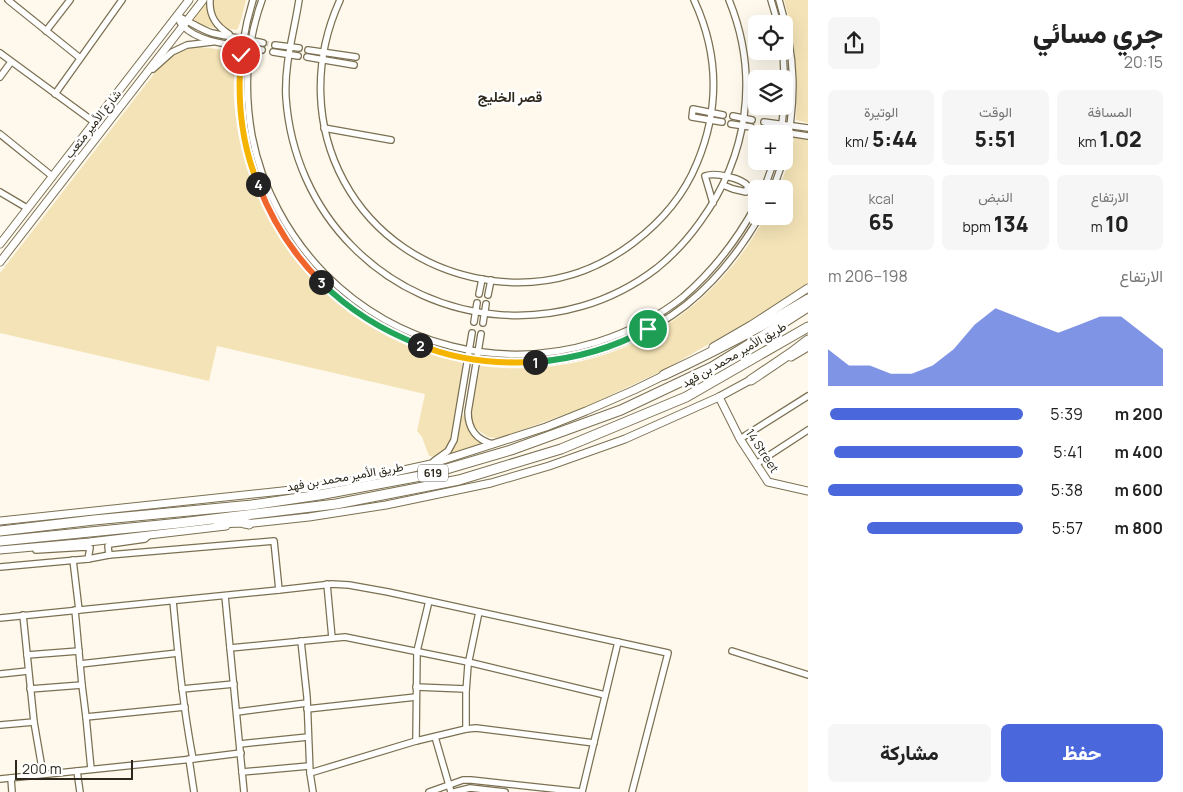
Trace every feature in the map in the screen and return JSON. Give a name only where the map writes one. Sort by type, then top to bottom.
[{"type":"highway","points":[[664,375],[725,346],[808,299]]},
{"type":"highway","name":"طريق الأمير محمد بن فهد","points":[[0,531],[252,505],[320,495],[426,475],[511,450],[621,410],[712,367],[808,307]]},
{"type":"highway","name":"طريق الأمير محمد بن فهد","points":[[0,541],[24,543],[336,504],[459,480],[560,449],[686,397],[808,327]]},
{"type":"highway","points":[[750,380],[808,340]]},
{"type":"highway","points":[[191,522],[200,524],[242,522],[249,524]]},
{"type":"main road","name":"شارع الأمير متعب","points":[[0,244],[189,0]]},
{"type":"main road","name":"شارع الأمير متعب","points":[[0,262],[203,0]]},
{"type":"main road","points":[[40,211],[77,157],[78,151],[52,176]]},
{"type":"main road","points":[[0,521],[310,488],[431,464],[546,427],[664,375],[751,325],[808,288]]},
{"type":"main road","points":[[0,550],[24,543],[149,535],[309,517],[386,506],[491,482],[549,466],[625,439],[718,397],[808,347]]},
{"type":"main road","name":"14 Street","points":[[718,397],[740,439],[768,482],[806,489]]},
{"type":"street","points":[[46,31],[70,0]]},
{"type":"street","points":[[55,94],[122,0]]},
{"type":"street","points":[[210,0],[211,16],[215,23],[220,29],[233,37]]},
{"type":"street","points":[[253,0],[242,46],[239,72],[239,100],[250,164],[263,198],[277,225],[293,249],[328,289],[377,325],[401,338],[451,355],[494,362],[552,361],[592,352],[635,336],[673,314],[700,293],[731,260],[754,225]]},
{"type":"street","points":[[262,0],[250,48],[248,99],[254,144],[270,194],[284,221],[300,244],[315,264],[334,283],[357,302],[381,318],[412,334],[453,347],[494,354],[551,352],[598,342],[637,326],[668,307],[694,286],[724,254],[748,219]]},
{"type":"street","points":[[340,0],[330,24],[322,59],[320,95],[324,128],[330,151],[344,184],[367,215],[398,244],[429,262],[456,273],[482,279],[511,282],[531,282],[560,278],[582,272],[600,264],[628,247],[646,233],[662,217],[678,196],[696,164],[705,142],[710,120],[714,84],[712,59],[703,23],[694,0]]},
{"type":"street","points":[[300,1],[286,74],[289,120],[300,163],[312,190],[330,221],[360,254],[379,270],[401,284],[439,302],[462,310],[520,316],[546,314],[579,307],[614,294],[647,275],[668,258],[694,230],[713,203],[727,177],[738,145],[744,118],[745,56],[740,33],[729,0]]},
{"type":"street","points":[[771,0],[775,15]]},
{"type":"street","points":[[780,0],[791,50],[793,90],[790,125]]},
{"type":"street","points":[[10,1],[80,58]]},
{"type":"street","points":[[177,16],[194,34],[206,41]]},
{"type":"street","points":[[185,23],[212,33],[263,43]]},
{"type":"street","points":[[137,85],[172,52],[187,45],[206,41],[262,50]]},
{"type":"street","points":[[275,45],[299,48]]},
{"type":"street","points":[[308,50],[356,57]]},
{"type":"street","points":[[273,52],[298,56]]},
{"type":"street","points":[[0,53],[94,122]]},
{"type":"street","points":[[307,57],[354,65]]},
{"type":"street","points":[[782,124],[785,95],[783,60]]},
{"type":"street","points":[[0,77],[12,62]]},
{"type":"street","points":[[722,122],[692,117],[693,110],[723,115]]},
{"type":"street","points":[[732,116],[752,120]]},
{"type":"street","points":[[764,122],[786,125]]},
{"type":"street","points":[[731,124],[748,126]]},
{"type":"street","points":[[793,126],[808,128]]},
{"type":"street","points":[[324,128],[391,140]]},
{"type":"street","points":[[0,134],[52,176]]},
{"type":"street","points":[[793,134],[808,136]]},
{"type":"street","points":[[713,203],[705,176],[710,174],[727,177],[744,181],[748,186],[746,192],[733,190],[723,185]]},
{"type":"street","points":[[0,192],[27,208]]},
{"type":"street","points":[[479,294],[482,279]]},
{"type":"street","points":[[488,295],[491,280]]},
{"type":"street","points":[[474,322],[478,302]]},
{"type":"street","points":[[483,323],[486,304]]},
{"type":"street","points":[[431,464],[448,451],[454,440],[472,333]]},
{"type":"street","points":[[481,334],[468,422],[479,437],[486,442],[495,444]]},
{"type":"street","points":[[740,439],[808,396]]},
{"type":"street","points":[[756,464],[808,430]]},
{"type":"street","points":[[109,555],[108,546],[110,544],[145,539],[149,535]]},
{"type":"street","points":[[0,567],[88,559],[109,555],[274,541],[279,590]]},
{"type":"street","points":[[24,543],[45,550],[86,547],[90,548],[88,559]]},
{"type":"street","points":[[73,560],[80,664],[91,769]]},
{"type":"street","points":[[327,584],[332,638]]},
{"type":"street","points":[[0,618],[327,584],[349,585],[668,653],[632,792]]},
{"type":"street","points":[[225,596],[244,792]]},
{"type":"street","points":[[173,601],[194,792]]},
{"type":"street","points":[[416,742],[417,651],[429,601]]},
{"type":"street","points":[[466,729],[468,662],[479,612]]},
{"type":"street","points":[[23,615],[34,722],[43,774]]},
{"type":"street","points":[[230,648],[345,636],[468,662],[605,695]]},
{"type":"street","points":[[301,641],[313,792]]},
{"type":"street","points":[[451,790],[463,780],[471,780],[582,792],[618,642]]},
{"type":"street","points":[[732,651],[808,676]]},
{"type":"street","points":[[27,655],[79,652]]},
{"type":"street","points":[[80,664],[178,653]]},
{"type":"street","points":[[0,674],[28,672]]},
{"type":"street","points":[[182,689],[234,684]]},
{"type":"street","points":[[30,688],[82,685]]},
{"type":"street","points":[[416,687],[466,689]]},
{"type":"street","points":[[236,712],[416,697]]},
{"type":"street","points":[[86,717],[184,707]]},
{"type":"street","points":[[0,725],[34,722]]},
{"type":"street","points":[[242,772],[310,769],[476,728],[594,743]]},
{"type":"street","points":[[240,744],[308,737]]},
{"type":"street","points":[[435,737],[451,790]]},
{"type":"street","points":[[0,779],[241,753]]},
{"type":"street","points":[[77,771],[80,792]]},
{"type":"street","points":[[11,778],[12,792]]},
{"type":"street","points":[[429,792],[470,788],[505,792]]},
{"type":"shaded area","points":[[207,0],[246,0],[237,30],[203,26],[193,20]]},
{"type":"shaded area","points":[[784,0],[808,0],[808,123],[796,120],[797,90],[793,45],[793,15],[788,15]]},
{"type":"shaded area","points":[[196,47],[236,52],[234,101],[241,148],[256,192],[277,233],[304,270],[336,302],[373,328],[415,349],[461,362],[463,367],[449,444],[434,457],[429,456],[422,437],[417,431],[425,394],[217,346],[209,381],[0,333],[0,273],[157,70],[174,55]]},
{"type":"shaded area","points":[[794,137],[808,139],[808,283],[749,321],[662,371],[585,407],[496,438],[488,437],[474,427],[472,412],[480,366],[525,368],[568,364],[609,353],[647,337],[682,314],[714,287],[742,254],[760,225],[793,225],[793,180],[782,180],[786,170],[793,170]]},
{"type":"shaded area","points":[[464,415],[469,431],[482,443],[449,454],[456,443],[461,416]]},
{"type":"tunnel","points":[[263,43],[275,45]]},
{"type":"district","name":"قصر الخليج","points":[[510,97]]},
{"type":"route","points":[[241,55],[239,100],[242,126],[250,164],[270,212],[285,238],[309,269],[328,289],[378,326],[423,347],[451,355],[494,362],[521,363],[552,361],[578,356],[621,342],[648,329]]}]
